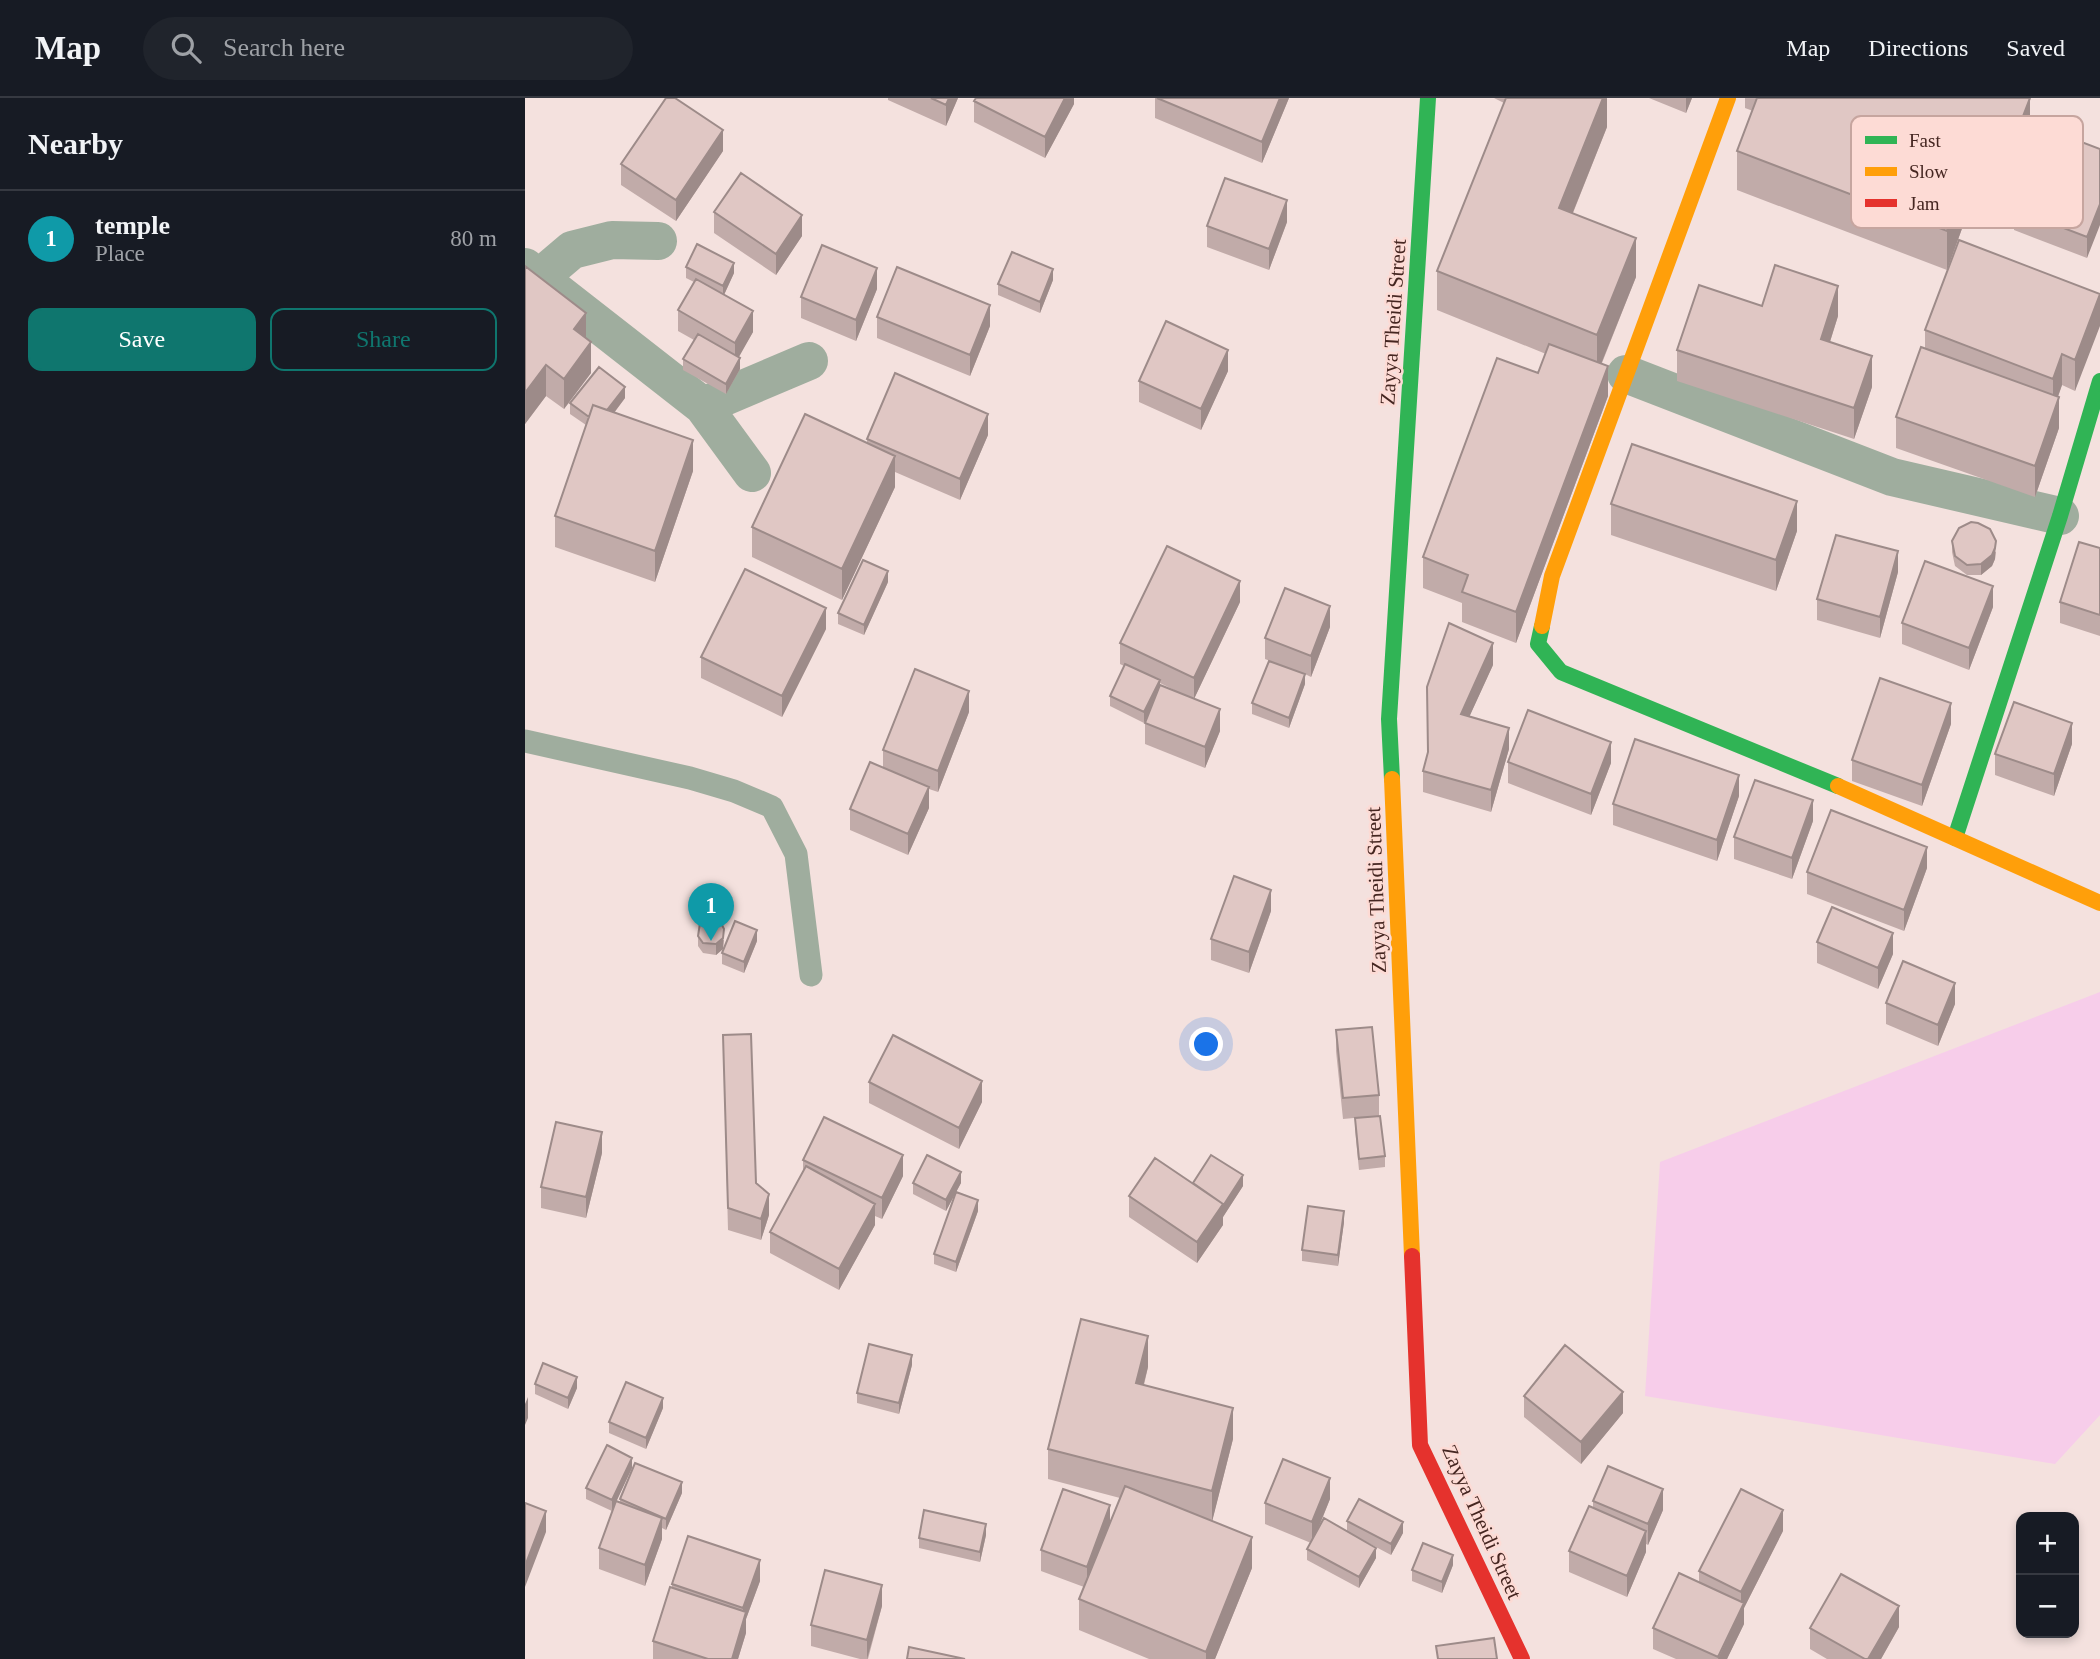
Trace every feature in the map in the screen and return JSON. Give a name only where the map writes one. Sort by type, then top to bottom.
[{"type":"street","name":"Zayya Theidi Street","points":[[1428,98],[1389,719],[1420,1445],[1522,1659]]},
{"type":"street","points":[[1728,98],[1552,576],[1538,644],[1561,672],[1822,779],[2100,903]]},
{"type":"street","points":[[658,241],[612,240],[572,250],[532,273],[703,407],[752,473]]},
{"type":"street","points":[[703,407],[809,361]]},
{"type":"street","points":[[1626,374],[1892,477],[2060,516]]},
{"type":"street","points":[[1955,838],[2060,516],[2100,381]]},
{"type":"lane","points":[[525,741],[690,778],[734,791],[772,807],[796,853],[811,975]]},
{"type":"shaded area","points":[[2100,992],[2100,1415],[2055,1464],[1645,1396],[1660,1162]]},
{"type":"building","points":[[666,98],[675,98],[723,130],[676,200],[621,164]]},
{"type":"building","points":[[931,98],[949,98],[946,105]]},
{"type":"building","points":[[976,98],[1065,98],[1045,137],[974,101]]},
{"type":"building","points":[[1157,98],[1280,98],[1262,142]]},
{"type":"building","points":[[1506,98],[1603,98],[1559,208],[1636,238],[1597,335],[1437,271]]},
{"type":"building","points":[[1757,98],[2030,98],[2023,116],[1851,116],[1851,194],[1737,151]]},
{"type":"building","points":[[2083,143],[2100,149],[2100,204],[2087,237],[2064,228],[2083,228]]},
{"type":"building","points":[[741,173],[802,215],[776,254],[714,212]]},
{"type":"building","points":[[1225,178],[1287,200],[1269,249],[1207,226]]},
{"type":"building","points":[[1959,240],[2100,294],[2075,360],[2062,354],[2053,379],[1925,330]]},
{"type":"building","points":[[697,244],[734,263],[723,286],[686,267]]},
{"type":"building","points":[[822,245],[877,268],[856,320],[801,297]]},
{"type":"building","points":[[1012,252],[1053,269],[1040,302],[998,284]]},
{"type":"building","points":[[1775,265],[1838,286],[1821,339],[1872,356],[1854,408],[1677,350],[1699,285],[1762,306]]},
{"type":"building","points":[[525,266],[586,313],[574,329],[591,342],[564,379],[546,365],[525,393]]},
{"type":"building","points":[[897,267],[990,305],[970,355],[877,317]]},
{"type":"building","points":[[696,279],[753,311],[735,343],[678,310]]},
{"type":"building","points":[[1166,321],[1228,350],[1201,409],[1139,381]]},
{"type":"building","points":[[698,334],[740,358],[726,384],[683,359]]},
{"type":"building","points":[[1549,344],[1608,366],[1516,612],[1462,592],[1468,575],[1423,557],[1497,358],[1538,373]]},
{"type":"building","points":[[1921,347],[2059,397],[2035,466],[1896,417]]},
{"type":"building","points":[[599,367],[625,387],[607,410],[593,405],[589,417],[570,403]]},
{"type":"building","points":[[895,373],[988,414],[960,479],[867,439]]},
{"type":"building","points":[[593,405],[693,440],[655,551],[555,516]]},
{"type":"building","points":[[805,414],[895,456],[842,569],[752,527]]},
{"type":"building","points":[[1632,444],[1797,501],[1776,560],[1611,504]]},
{"type":"building","points":[[1971,522],[1990,529],[1996,541],[1992,555],[1981,564],[1967,565],[1955,556],[1952,541],[1959,528]]},
{"type":"building","points":[[1836,535],[1898,551],[1880,617],[1817,599]]},
{"type":"building","points":[[2079,542],[2100,548],[2100,615],[2060,602]]},
{"type":"building","points":[[1167,546],[1240,581],[1194,678],[1120,643]]},
{"type":"building","points":[[863,560],[888,571],[864,625],[838,613]]},
{"type":"building","points":[[1925,561],[1993,586],[1969,648],[1902,623]]},
{"type":"building","points":[[745,569],[826,608],[782,696],[701,657]]},
{"type":"building","points":[[1285,588],[1330,606],[1311,656],[1265,638]]},
{"type":"building","points":[[1449,623],[1493,643],[1461,714],[1509,728],[1491,790],[1423,771],[1428,752],[1427,687]]},
{"type":"building","points":[[1269,661],[1305,674],[1289,718],[1252,703]]},
{"type":"building","points":[[1125,664],[1160,680],[1144,712],[1110,696]]},
{"type":"building","points":[[915,669],[969,691],[938,771],[883,750]]},
{"type":"building","points":[[1880,678],[1951,703],[1922,785],[1852,760]]},
{"type":"building","points":[[1160,685],[1220,709],[1205,747],[1145,723]]},
{"type":"building","points":[[2014,702],[2072,723],[2054,774],[1995,754]]},
{"type":"building","points":[[1528,710],[1611,742],[1591,794],[1508,762]]},
{"type":"building","points":[[1635,739],[1739,775],[1717,840],[1613,804]]},
{"type":"building","points":[[870,762],[929,787],[908,834],[850,809]]},
{"type":"building","points":[[1755,780],[1813,800],[1792,858],[1734,837]]},
{"type":"building","points":[[1831,810],[1927,847],[1904,910],[1807,872]]},
{"type":"building","points":[[1234,876],[1271,890],[1249,952],[1211,939]]},
{"type":"building","points":[[1832,907],[1893,933],[1878,968],[1817,942]]},
{"type":"building","points":[[712,917],[720,921],[724,929],[723,938],[716,944],[703,943],[698,936],[700,923]]},
{"type":"building","points":[[735,921],[757,930],[744,962],[722,953]]},
{"type":"building","points":[[1903,961],[1955,983],[1938,1025],[1886,1003]]},
{"type":"building","points":[[1372,1027],[1379,1095],[1343,1098],[1336,1030]]},
{"type":"building","points":[[751,1034],[756,1183],[769,1194],[761,1219],[728,1208],[723,1035]]},
{"type":"building","points":[[893,1035],[982,1081],[959,1128],[869,1082]]},
{"type":"building","points":[[1380,1116],[1385,1156],[1359,1159],[1355,1118]]},
{"type":"building","points":[[824,1117],[903,1155],[882,1198],[803,1160]]},
{"type":"building","points":[[556,1122],[602,1132],[586,1197],[541,1187]]},
{"type":"building","points":[[927,1155],[961,1172],[946,1200],[913,1183]]},
{"type":"building","points":[[1211,1155],[1243,1175],[1223,1206],[1193,1183]]},
{"type":"building","points":[[1155,1158],[1223,1204],[1197,1242],[1129,1196]]},
{"type":"building","points":[[806,1166],[875,1204],[839,1269],[770,1232]]},
{"type":"building","points":[[956,1192],[978,1200],[956,1262],[934,1254]]},
{"type":"building","points":[[1308,1206],[1344,1211],[1338,1255],[1302,1250]]},
{"type":"building","points":[[1081,1319],[1148,1336],[1136,1383],[1233,1408],[1212,1491],[1048,1449]]},
{"type":"building","points":[[869,1344],[912,1355],[899,1403],[857,1393]]},
{"type":"building","points":[[1565,1345],[1623,1392],[1581,1442],[1524,1396]]},
{"type":"building","points":[[543,1363],[577,1377],[568,1398],[535,1384]]},
{"type":"building","points":[[626,1382],[663,1398],[646,1438],[609,1422]]},
{"type":"building","points":[[607,1445],[632,1458],[612,1500],[586,1488]]},
{"type":"building","points":[[1283,1459],[1330,1478],[1312,1522],[1265,1503]]},
{"type":"building","points":[[635,1463],[682,1482],[666,1519],[620,1499]]},
{"type":"building","points":[[1608,1466],[1663,1489],[1648,1524],[1593,1501]]},
{"type":"building","points":[[1125,1486],[1252,1537],[1206,1652],[1079,1599]]},
{"type":"building","points":[[1063,1489],[1110,1505],[1087,1567],[1041,1550]]},
{"type":"building","points":[[1741,1489],[1783,1510],[1741,1592],[1699,1571]]},
{"type":"building","points":[[1359,1499],[1403,1522],[1391,1544],[1347,1521]]},
{"type":"building","points":[[616,1501],[662,1518],[645,1565],[599,1548]]},
{"type":"building","points":[[525,1503],[546,1511],[525,1566]]},
{"type":"building","points":[[1589,1506],[1646,1531],[1627,1576],[1569,1551]]},
{"type":"building","points":[[924,1510],[986,1524],[980,1552],[919,1538]]},
{"type":"building","points":[[1324,1518],[1376,1548],[1359,1577],[1307,1549]]},
{"type":"building","points":[[688,1536],[760,1560],[743,1608],[672,1584]]},
{"type":"building","points":[[1423,1543],[1453,1555],[1442,1582],[1412,1570]]},
{"type":"building","points":[[825,1570],[882,1585],[867,1640],[811,1625]]},
{"type":"building","points":[[1679,1573],[1744,1603],[1718,1657],[1653,1628]]},
{"type":"building","points":[[1841,1574],[1899,1606],[1868,1659],[1810,1628]]},
{"type":"building","points":[[670,1587],[746,1612],[732,1659],[708,1659],[653,1641]]},
{"type":"building","points":[[1494,1638],[1497,1659],[1438,1659],[1436,1646]]},
{"type":"building","points":[[909,1647],[965,1659],[907,1659]]},
{"type":"traffic: fast","points":[[1392,779],[1389,719],[1428,98]]},
{"type":"traffic: fast","points":[[1955,838],[2060,516],[2100,381]]},
{"type":"traffic: fast","points":[[1542,626],[1538,644],[1561,672],[1838,786]]},
{"type":"traffic: slow","points":[[1542,626],[1552,576],[1728,98]]},
{"type":"traffic: slow","points":[[1392,779],[1412,1256]]},
{"type":"traffic: slow","points":[[1838,786],[2100,903]]},
{"type":"traffic: jam","points":[[1412,1256],[1420,1445],[1522,1659]]},
{"type":"place","name":"temple","points":[[711,941]]}]
